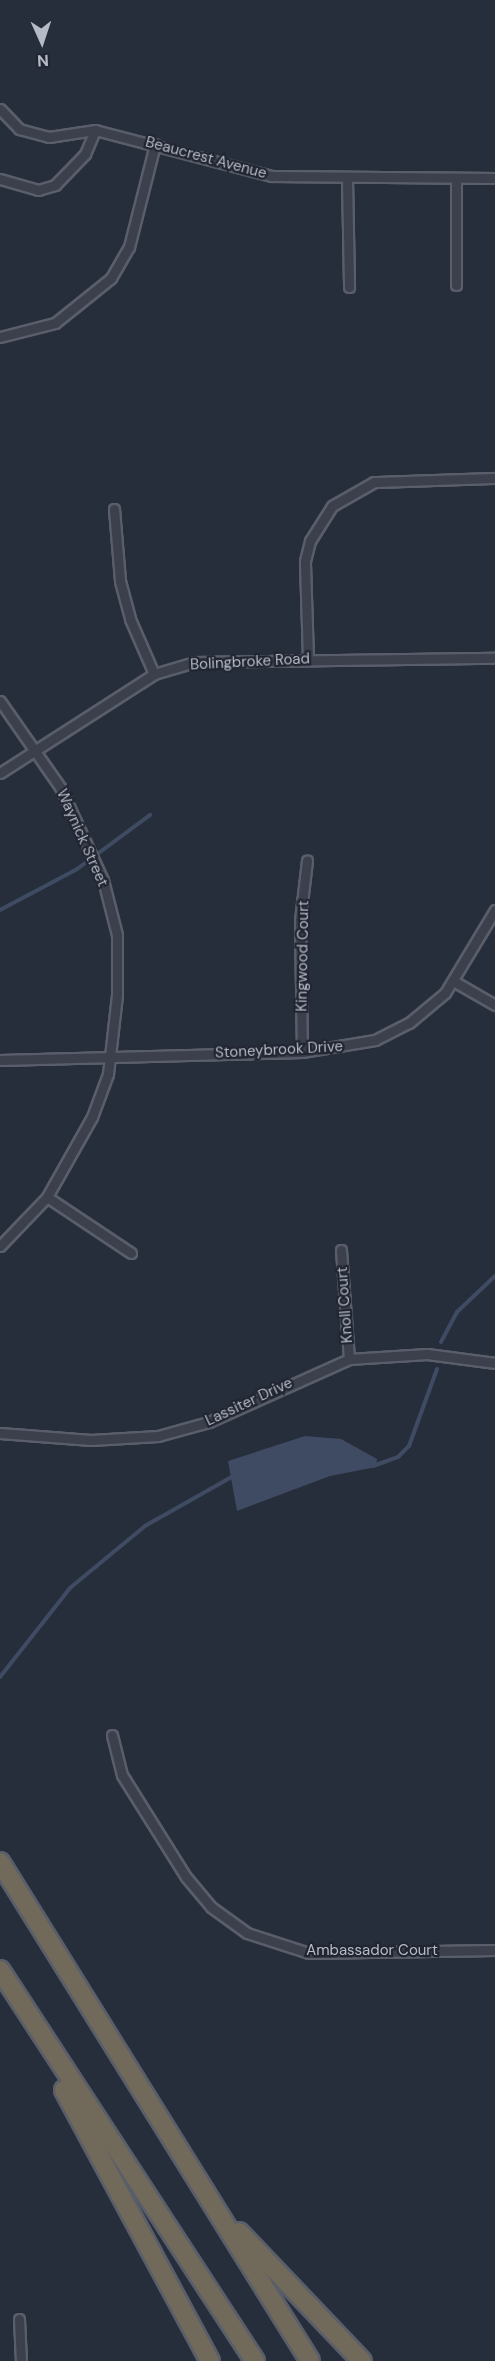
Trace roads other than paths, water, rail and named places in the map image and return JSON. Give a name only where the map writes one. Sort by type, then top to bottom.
[{"type":"highway","points":[[0,1862],[310,2361]]},
{"type":"highway","points":[[0,1971],[210,2361]]},
{"type":"highway","points":[[0,1971],[255,2361]]},
{"type":"highway","points":[[210,2199],[305,2307],[362,2361]]},
{"type":"street","name":"Beaucrest Avenue","points":[[0,109],[20,129],[49,137],[96,130],[155,144],[244,171],[347,179],[495,178]]},
{"type":"street","points":[[0,179],[38,190],[55,185],[85,154],[96,130]]},
{"type":"street","points":[[0,337],[56,323],[111,278],[135,227],[155,144]]},
{"type":"street","points":[[456,178],[456,285]]},
{"type":"street","points":[[347,179],[349,287]]},
{"type":"street","points":[[308,659],[305,561],[332,506],[374,482],[495,477]]},
{"type":"street","points":[[114,509],[120,581],[130,619],[154,674]]},
{"type":"street","name":"Bolingbroke Road","points":[[0,773],[36,752],[154,674],[195,662],[495,658]]},
{"type":"street","name":"Waynick Street","points":[[0,701],[36,752],[81,829],[103,880],[117,935],[110,1057],[92,1117],[47,1197],[0,1246]]},
{"type":"street","name":"Kingwood Court","points":[[302,1052],[300,920],[307,860]]},
{"type":"street","name":"Stoneybrook Drive","points":[[0,1060],[302,1052],[375,1040],[409,1023],[455,982],[495,910]]},
{"type":"street","points":[[455,982],[495,1005]]},
{"type":"street","points":[[47,1197],[132,1253]]},
{"type":"street","name":"Knoll Court","points":[[341,1250],[349,1359]]},
{"type":"street","name":"Lassiter Drive","points":[[0,1433],[92,1440],[158,1436],[209,1422],[349,1359],[428,1354],[495,1363]]},
{"type":"street","name":"Ambassador Court","points":[[112,1735],[122,1775],[186,1877],[211,1907],[247,1933],[309,1953],[495,1950]]},
{"type":"street","points":[[19,2319],[21,2361]]},
{"type":"water","points":[[305,1436],[341,1439],[377,1459],[376,1467],[330,1476],[237,1511],[228,1461]]},
{"type":"waterway","points":[[0,910],[77,869],[150,815]]},
{"type":"waterway","points":[[441,1342],[457,1312],[495,1276]]},
{"type":"waterway","points":[[373,1466],[398,1457],[409,1446],[437,1369]]},
{"type":"waterway","points":[[0,1677],[70,1588],[145,1526],[235,1475]]}]
